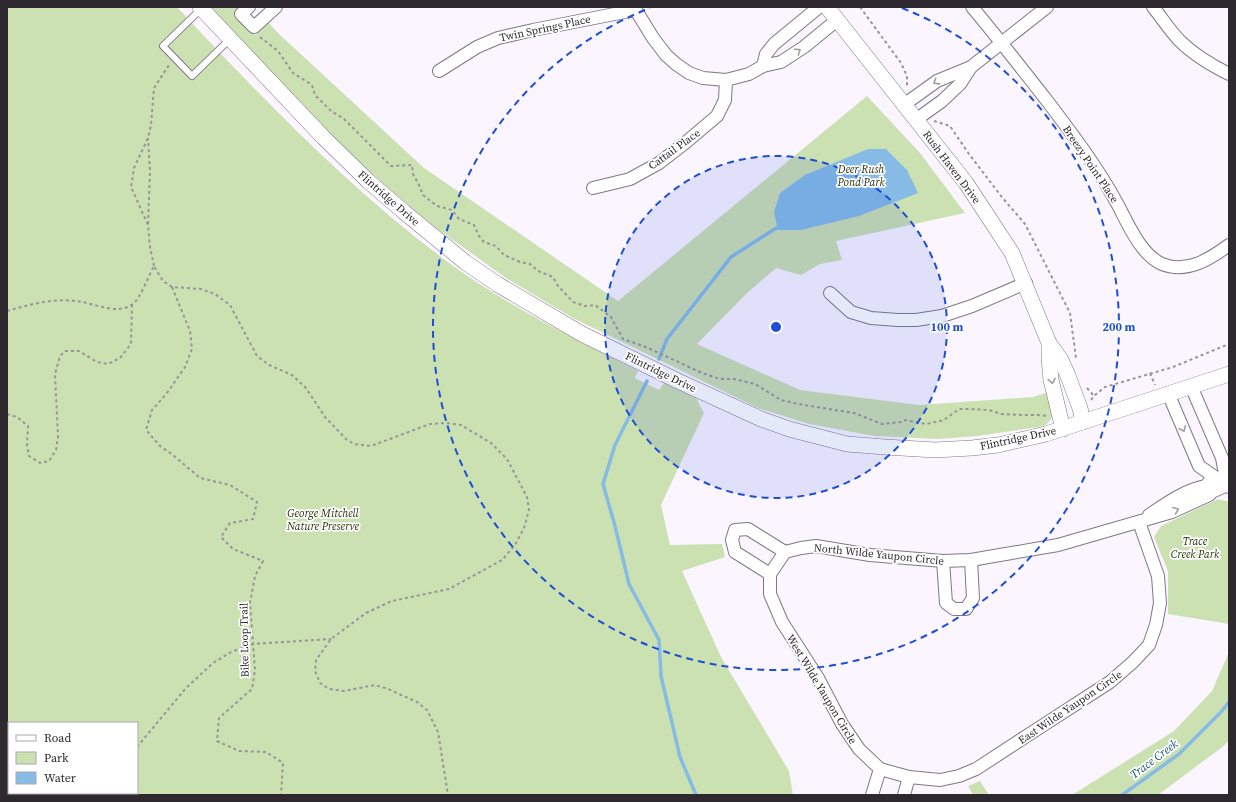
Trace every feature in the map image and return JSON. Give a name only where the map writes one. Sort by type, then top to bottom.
[{"type":"street","points":[[249,7],[241,14],[254,27],[276,7]]},
{"type":"street","points":[[763,66],[766,54],[774,44],[819,7]]},
{"type":"street","name":"Rush Haven Drive","points":[[828,7],[966,183],[1012,253],[1026,283],[1049,343],[1061,360],[1068,376],[1081,415]]},
{"type":"street","name":"Breezy Point Place","points":[[972,7],[1002,43],[1083,148],[1108,186],[1141,246],[1151,257],[1162,264],[1180,268],[1198,264],[1214,256],[1229,245]]},
{"type":"street","points":[[905,104],[937,81],[971,67],[1047,7]]},
{"type":"street","points":[[1152,7],[1180,41],[1196,55],[1229,74]]},
{"type":"street","name":"Flintridge Drive","points":[[201,8],[323,137],[404,212],[465,262],[497,284],[582,334],[678,381],[761,419],[789,429],[847,444],[885,448],[935,450],[998,445],[1046,434],[1061,422],[1161,390],[1191,386],[1229,374]]},
{"type":"street","points":[[635,9],[653,38],[666,55],[676,64],[689,73],[703,78],[726,80],[750,74],[763,66],[781,62],[804,47],[837,20]]},
{"type":"street","name":"Twin Springs Place","points":[[439,71],[477,47],[498,38],[635,9]]},
{"type":"street","points":[[917,119],[942,101],[960,84],[971,67]]},
{"type":"street","name":"Cattail Place","points":[[593,188],[630,179],[659,163],[686,143],[718,116],[725,100],[726,80]]},
{"type":"street","points":[[830,292],[851,312],[871,318],[916,320],[942,316],[966,308],[1026,283]]},
{"type":"street","name":"Rush Haven Drive","points":[[1049,343],[1051,380],[1061,422]]},
{"type":"street","points":[[1191,386],[1222,458],[1228,486]]},
{"type":"street","points":[[1161,390],[1199,466],[1228,486]]},
{"type":"street","name":"North Wilde Yaupon Circle","points":[[1139,522],[1167,503],[1194,488],[1206,486],[1213,476]]},
{"type":"street","name":"North Wilde Yaupon Circle","points":[[785,552],[816,546],[870,555],[943,561],[971,560],[1058,545],[1139,522],[1172,512],[1209,495],[1212,492],[1228,486]]},
{"type":"street","name":"East Wilde Yaupon Circle","points":[[909,778],[940,780],[959,776],[976,769],[1110,682],[1149,645],[1156,625],[1160,603],[1158,576],[1139,522]]},
{"type":"street","points":[[748,529],[785,552],[770,574],[735,552],[732,540],[735,530],[748,529]]},
{"type":"street","points":[[943,561],[946,603],[954,610],[966,609],[973,598],[971,560]]},
{"type":"street","name":"West Wilde Yaupon Circle","points":[[770,574],[770,594],[782,622],[818,678],[842,724],[859,749],[880,769],[909,778]]},
{"type":"street","points":[[872,795],[880,769]]},
{"type":"street","points":[[904,795],[909,778]]},
{"type":"lane","points":[[201,8],[163,46],[174,58],[192,76],[230,39]]},
{"type":"path","points":[[254,27],[259,36],[278,51],[293,73],[312,85],[315,96],[331,111],[343,118],[391,166],[412,165],[413,174],[420,185],[423,195],[438,206],[452,210],[459,219],[474,225],[479,236],[484,242],[496,246],[504,255],[520,262],[530,264],[538,271],[554,277],[558,286],[573,302],[586,306],[594,305],[600,309],[611,317],[623,339],[646,347],[702,373],[720,379],[734,379],[755,384],[781,400],[854,413],[882,424],[901,422],[905,420],[926,424],[944,420],[959,409],[989,410],[1001,414],[1038,415],[1052,417],[1061,422]]},
{"type":"path","points":[[148,225],[131,187],[134,168],[148,138],[151,125],[154,88],[174,58]]},
{"type":"path","points":[[148,138],[150,171],[148,225],[150,247],[154,266],[163,281],[172,287],[201,289],[215,294],[230,305],[257,356],[268,366],[292,375],[306,388],[325,417],[346,439],[354,444],[371,446],[430,424],[446,423],[461,425],[491,443],[507,459],[527,497],[529,510],[524,528],[515,544],[502,560],[449,589],[392,601],[366,613],[331,639],[316,660],[315,671],[320,683],[329,689],[344,690],[375,685],[417,702],[427,710],[438,732],[448,795]]},
{"type":"path","points":[[7,311],[55,300],[69,300],[110,309],[120,309],[132,304],[138,298],[154,266]]},
{"type":"path","name":"Bike Loop Trail","points":[[172,287],[190,330],[192,349],[185,367],[152,410],[146,430],[160,446],[200,478],[230,486],[257,502],[253,520],[230,523],[221,537],[232,549],[263,561],[255,576],[250,603],[255,670],[252,689],[219,718],[217,741],[239,751],[266,752],[282,763],[281,795]]},
{"type":"path","points":[[7,414],[17,417],[28,426],[27,445],[29,456],[40,463],[49,461],[56,450],[58,437],[55,374],[60,356],[65,351],[79,351],[97,362],[108,364],[120,358],[131,344],[132,304]]},
{"type":"path","points":[[1081,415],[1095,395],[1105,388],[1172,367],[1229,344]]},
{"type":"path","points":[[1150,373],[1161,390]]},
{"type":"path","points":[[138,747],[186,688],[213,663],[231,652],[253,644],[331,639]]},
{"type":"green space","name":"George Mitchell Nature Preserve","points":[[7,7],[177,7],[241,75],[341,173],[376,205],[449,263],[471,279],[565,334],[638,371],[635,378],[659,390],[664,383],[696,398],[704,413],[661,505],[670,545],[722,544],[725,557],[682,571],[721,657],[789,771],[793,795],[7,795]]},
{"type":"green space","name":"Deer Rush Pond Park","points":[[209,7],[242,7],[234,15],[255,35],[268,22],[279,34],[424,168],[618,301],[867,96],[920,153],[965,213],[836,241],[842,260],[820,264],[801,275],[776,268],[747,293],[697,344],[800,390],[919,405],[1033,397],[1049,392],[1054,410],[1052,418],[1044,426],[978,436],[938,439],[875,436],[809,424],[758,408],[573,318],[506,278],[439,230],[389,189],[333,138]]},
{"type":"green space","name":"Trace Creek Park","points":[[1218,499],[1229,502],[1229,624],[1168,614],[1168,571],[1154,537],[1161,526]]},
{"type":"green space","points":[[1229,652],[1229,741],[1158,795],[1072,795],[1174,731],[1212,691]]},
{"type":"green space","points":[[980,781],[989,795],[973,795],[968,786]]},
{"type":"water","points":[[868,149],[886,149],[907,170],[918,193],[859,216],[801,230],[778,230],[774,212],[780,193],[805,175]]},
{"type":"waterway","points":[[659,359],[667,339],[731,257],[781,225]]},
{"type":"waterway","points":[[647,381],[615,445],[603,484],[629,584],[659,640],[661,676],[680,757],[696,795]]},
{"type":"waterway","name":"Trace Creek","points":[[1122,795],[1179,754],[1229,702]]}]
